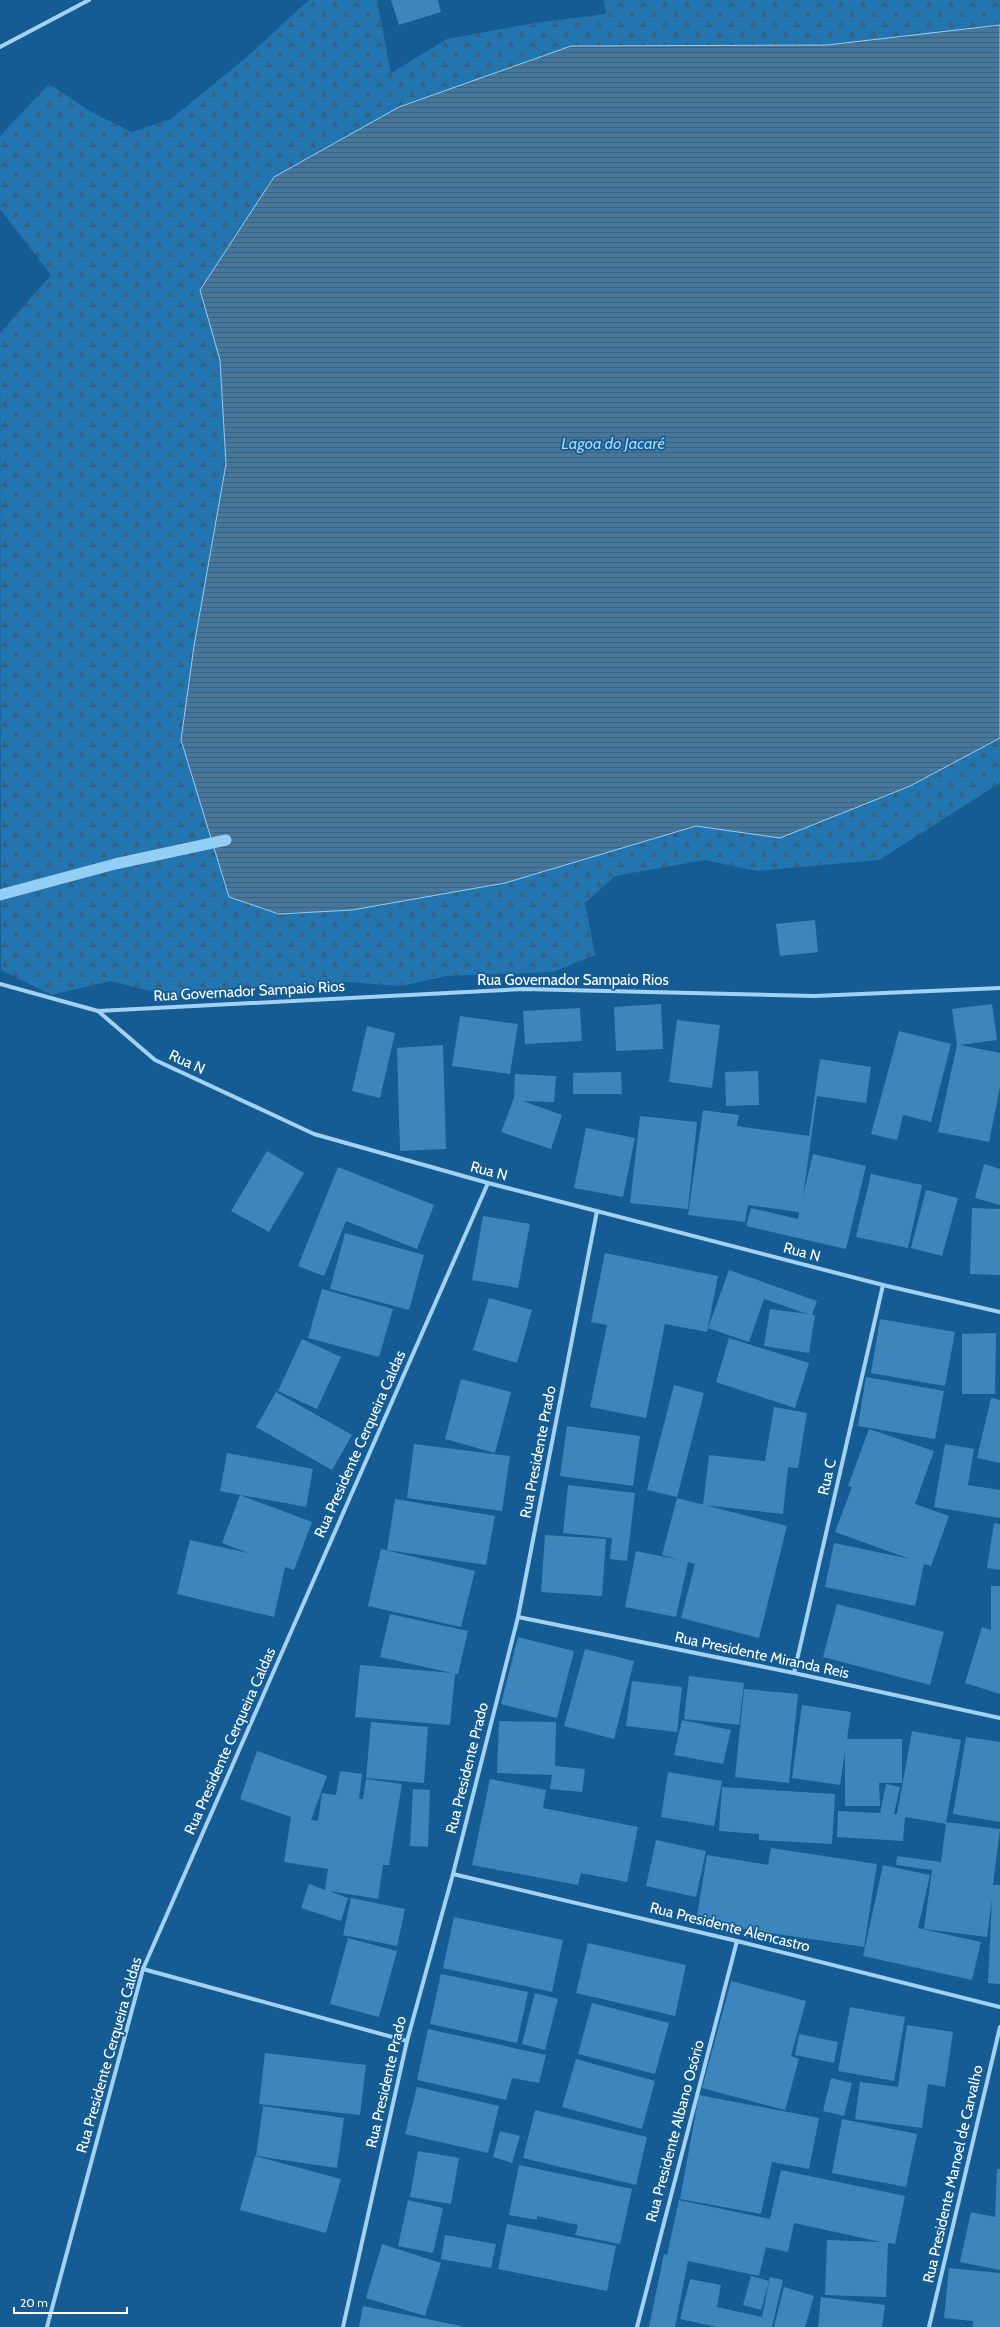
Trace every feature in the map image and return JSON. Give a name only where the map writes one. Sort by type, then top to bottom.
[{"type":"street","points":[[0,48],[89,0]]},
{"type":"street","name":"Rua N","points":[[0,984],[98,1011],[155,1060],[314,1134],[488,1183],[883,1285],[1000,1312]]},
{"type":"street","name":"Rua Governador Sampaio Rios","points":[[98,1011],[524,989],[814,996],[1000,988]]},
{"type":"street","name":"Rua Presidente Cerqueira Caldas","points":[[48,2327],[144,1970],[488,1183]]},
{"type":"street","name":"Rua Presidente Prado","points":[[343,2327],[407,2041],[453,1874],[518,1618],[598,1211]]},
{"type":"street","name":"Rua C","points":[[794,1673],[883,1285]]},
{"type":"street","name":"Rua Presidente Miranda Reis","points":[[518,1618],[794,1673],[1000,1718]]},
{"type":"street","name":"Rua Presidente Alencastro","points":[[453,1874],[737,1941],[1000,2007]]},
{"type":"street","name":"Rua Presidente Albano Osório","points":[[637,2327],[737,1941]]},
{"type":"street","points":[[144,1970],[407,2041]]},
{"type":"street","name":"Rua Presidente Manoel de Carvalho","points":[[929,2327],[1000,2027]]},
{"type":"green space","name":"Lagoa do Jacaré","points":[[309,0],[377,0],[391,73],[447,39],[534,23],[606,14],[604,0],[1000,0],[1000,783],[879,860],[757,871],[704,860],[615,876],[585,903],[595,955],[553,972],[446,976],[401,986],[347,982],[299,989],[242,986],[176,997],[110,981],[52,995],[1,970],[0,333],[51,275],[0,209],[0,136],[49,84],[93,113],[132,132],[171,119],[248,56]]},
{"type":"water","name":"Lagoa do Jacaré","points":[[1000,25],[1000,738],[910,786],[780,838],[696,826],[505,883],[352,910],[279,914],[229,897],[181,740],[194,646],[226,464],[220,360],[200,290],[274,177],[399,107],[571,46],[827,45]]},
{"type":"building","points":[[391,0],[438,0],[441,12],[399,25]]},
{"type":"building","points":[[815,920],[818,952],[780,956],[776,924]]},
{"type":"building","points":[[661,1004],[663,1049],[616,1051],[614,1007]]},
{"type":"building","points":[[992,1004],[997,1040],[960,1045],[1000,1053],[1000,1087],[989,1142],[938,1132],[957,1045],[952,1009]]},
{"type":"building","points":[[580,1008],[582,1041],[525,1044],[523,1011]]},
{"type":"building","points":[[460,1016],[518,1024],[510,1074],[452,1066]]},
{"type":"building","points":[[677,1020],[720,1025],[712,1088],[669,1082]]},
{"type":"building","points":[[367,1026],[395,1033],[380,1098],[352,1091]]},
{"type":"building","points":[[899,1031],[951,1044],[931,1122],[903,1115],[897,1140],[871,1134]]},
{"type":"building","points":[[443,1045],[446,1149],[400,1151],[397,1048]]},
{"type":"building","points":[[820,1059],[871,1067],[866,1103],[817,1096],[803,1196],[813,1154],[866,1166],[846,1249],[746,1226],[751,1208],[798,1219],[799,1212],[748,1205],[745,1222],[688,1215],[703,1110],[739,1115],[737,1126],[809,1136]]},
{"type":"building","points":[[758,1071],[759,1105],[726,1106],[725,1072]]},
{"type":"building","points":[[621,1072],[622,1094],[573,1094],[573,1073]]},
{"type":"building","points":[[515,1074],[556,1076],[554,1102],[523,1101],[562,1115],[551,1149],[501,1132],[514,1098]]},
{"type":"building","points":[[640,1116],[697,1122],[688,1209],[630,1203]]},
{"type":"building","points":[[586,1128],[635,1138],[623,1197],[574,1188]]},
{"type":"building","points":[[267,1151],[304,1173],[269,1232],[231,1211]]},
{"type":"building","points":[[984,1164],[1000,1169],[1000,1205],[975,1198]]},
{"type":"building","points":[[338,1167],[434,1205],[417,1249],[346,1221],[324,1276],[298,1266]]},
{"type":"building","points":[[871,1174],[922,1185],[908,1248],[856,1237]]},
{"type":"building","points":[[926,1190],[958,1198],[942,1256],[911,1248]]},
{"type":"building","points":[[972,1208],[1000,1209],[1000,1275],[970,1274]]},
{"type":"building","points":[[483,1216],[530,1224],[518,1288],[472,1280]]},
{"type":"building","points":[[345,1233],[424,1255],[409,1310],[330,1289]]},
{"type":"building","points":[[605,1253],[718,1276],[707,1332],[665,1324],[646,1418],[590,1407],[607,1325],[591,1322]]},
{"type":"building","points":[[729,1270],[817,1301],[812,1315],[815,1315],[809,1353],[764,1346],[770,1309],[808,1314],[764,1299],[749,1342],[708,1328]]},
{"type":"building","points":[[322,1289],[393,1309],[379,1357],[308,1338]]},
{"type":"building","points":[[489,1298],[532,1310],[517,1363],[473,1350]]},
{"type":"building","points":[[880,1319],[955,1332],[945,1386],[871,1373]]},
{"type":"building","points":[[996,1333],[995,1394],[962,1394],[962,1334]]},
{"type":"building","points":[[729,1338],[809,1363],[795,1408],[716,1382]]},
{"type":"building","points":[[302,1339],[341,1357],[317,1409],[278,1391]]},
{"type":"building","points":[[866,1377],[944,1391],[935,1439],[858,1426]]},
{"type":"building","points":[[461,1379],[511,1392],[495,1453],[445,1439]]},
{"type":"building","points":[[674,1385],[704,1393],[677,1497],[647,1490]]},
{"type":"building","points":[[276,1392],[352,1435],[332,1470],[256,1427]]},
{"type":"building","points":[[991,1398],[1000,1400],[1000,1463],[977,1458]]},
{"type":"building","points":[[774,1407],[807,1413],[798,1468],[788,1467],[783,1514],[703,1505],[709,1455],[765,1461]]},
{"type":"building","points":[[567,1426],[640,1436],[633,1486],[560,1476]]},
{"type":"building","points":[[869,1429],[934,1451],[915,1504],[949,1516],[931,1566],[924,1564],[915,1606],[825,1587],[834,1543],[910,1559],[835,1532],[852,1487],[848,1486]]},
{"type":"building","points":[[414,1444],[510,1456],[502,1511],[407,1498]]},
{"type":"building","points":[[945,1444],[974,1449],[968,1485],[1000,1490],[1000,1518],[934,1507]]},
{"type":"building","points":[[227,1453],[313,1469],[306,1507],[220,1491]]},
{"type":"building","points":[[568,1485],[635,1493],[627,1561],[610,1559],[612,1538],[563,1533]]},
{"type":"building","points":[[240,1495],[312,1522],[294,1570],[285,1567],[274,1617],[177,1594],[190,1540],[248,1553],[222,1543]]},
{"type":"building","points":[[677,1498],[787,1526],[759,1638],[681,1618],[695,1564],[688,1562],[676,1617],[625,1607],[636,1551],[680,1560],[662,1555]]},
{"type":"building","points":[[395,1499],[495,1516],[486,1565],[387,1550]]},
{"type":"building","points":[[994,1523],[1000,1524],[1000,1570],[987,1568]]},
{"type":"building","points":[[545,1535],[606,1539],[602,1596],[541,1592]]},
{"type":"building","points":[[381,1549],[475,1571],[461,1627],[368,1606]]},
{"type":"building","points":[[991,1586],[1000,1586],[1000,1694],[965,1683],[982,1627],[991,1630]]},
{"type":"building","points":[[837,1604],[944,1632],[930,1685],[823,1657]]},
{"type":"building","points":[[390,1614],[468,1631],[458,1674],[455,1674],[450,1725],[355,1717],[360,1665],[452,1673],[380,1657]]},
{"type":"building","points":[[518,1637],[574,1651],[557,1718],[501,1704]]},
{"type":"building","points":[[585,1649],[634,1661],[614,1739],[564,1726]]},
{"type":"building","points":[[689,1676],[744,1683],[739,1725],[684,1719]]},
{"type":"building","points":[[632,1681],[682,1687],[677,1732],[626,1726]]},
{"type":"building","points":[[744,1689],[798,1694],[789,1783],[735,1777]]},
{"type":"building","points":[[802,1705],[851,1712],[847,1739],[902,1739],[902,1783],[879,1783],[880,1806],[845,1806],[845,1752],[840,1785],[792,1778]]},
{"type":"building","points":[[682,1720],[731,1730],[723,1764],[674,1755]]},
{"type":"building","points":[[499,1721],[556,1722],[555,1766],[585,1769],[582,1792],[550,1789],[552,1775],[497,1773]]},
{"type":"building","points":[[371,1722],[428,1727],[424,1783],[366,1778]]},
{"type":"building","points":[[912,1731],[961,1740],[946,1822],[1000,1829],[993,1885],[1000,1885],[1000,1984],[988,1983],[992,1899],[987,1937],[924,1929],[932,1870],[896,1865],[897,1856],[941,1862],[946,1824],[905,1817],[903,1841],[837,1837],[838,1811],[880,1813],[886,1784],[900,1787],[894,1814],[897,1814]]},
{"type":"building","points":[[966,1737],[1000,1742],[1000,1822],[953,1814]]},
{"type":"building","points":[[257,1751],[327,1776],[311,1820],[318,1821],[322,1793],[336,1795],[340,1771],[362,1774],[359,1799],[363,1799],[366,1779],[402,1784],[389,1865],[383,1865],[378,1899],[329,1891],[348,1898],[341,1921],[301,1908],[309,1884],[325,1890],[328,1869],[284,1862],[291,1817],[240,1799]]},
{"type":"building","points":[[668,1772],[722,1781],[714,1826],[661,1817]]},
{"type":"building","points":[[490,1779],[546,1790],[543,1808],[638,1827],[627,1882],[581,1873],[578,1885],[472,1865]]},
{"type":"building","points":[[722,1787],[835,1794],[832,1844],[759,1840],[759,1834],[719,1831]]},
{"type":"building","points":[[413,1789],[430,1790],[428,1847],[410,1846]]},
{"type":"building","points":[[656,1840],[706,1851],[696,1897],[646,1886]]},
{"type":"building","points":[[771,1848],[877,1864],[864,1947],[696,1922],[707,1855],[768,1865]]},
{"type":"building","points":[[883,1865],[930,1875],[918,1928],[981,1942],[972,1980],[863,1956]]},
{"type":"building","points":[[351,1898],[405,1909],[397,1946],[343,1935]]},
{"type":"building","points":[[454,1917],[563,1940],[552,1992],[443,1968]]},
{"type":"building","points":[[348,1938],[397,1951],[379,2017],[330,2004]]},
{"type":"building","points":[[588,1943],[686,1965],[675,2016],[576,1993]]},
{"type":"building","points":[[441,1974],[528,1992],[517,2043],[430,2024]]},
{"type":"building","points":[[731,1981],[806,2001],[791,2056],[799,2059],[785,2110],[702,2088]]},
{"type":"building","points":[[535,1993],[558,1999],[545,2050],[522,2044]]},
{"type":"building","points":[[592,2003],[669,2023],[655,2074],[578,2054]]},
{"type":"building","points":[[850,2007],[905,2017],[894,2081],[838,2071]]},
{"type":"building","points":[[907,2025],[953,2032],[945,2087],[928,2084],[922,2128],[855,2119],[860,2082],[898,2087]]},
{"type":"building","points":[[428,2029],[546,2055],[539,2083],[512,2078],[506,2100],[417,2080]]},
{"type":"building","points":[[799,2034],[838,2042],[834,2063],[795,2055]]},
{"type":"building","points":[[265,2053],[366,2065],[360,2115],[259,2104]]},
{"type":"building","points":[[576,2059],[655,2081],[642,2129],[562,2107]]},
{"type":"building","points":[[831,2078],[852,2083],[844,2116],[823,2111]]},
{"type":"building","points":[[417,2087],[499,2106],[488,2153],[405,2134]]},
{"type":"building","points":[[699,2095],[819,2118],[809,2169],[772,2162],[761,2214],[680,2199]]},
{"type":"building","points":[[263,2106],[344,2118],[337,2168],[256,2156]]},
{"type":"building","points":[[535,2110],[647,2137],[636,2185],[523,2158]]},
{"type":"building","points":[[842,2119],[917,2134],[906,2187],[832,2173]]},
{"type":"building","points":[[500,2131],[520,2136],[512,2163],[493,2157]]},
{"type":"building","points":[[418,2151],[459,2158],[451,2204],[410,2197]]},
{"type":"building","points":[[255,2156],[341,2179],[326,2233],[240,2210]]},
{"type":"building","points":[[519,2165],[632,2189],[620,2244],[575,2235],[578,2225],[537,2216],[537,2220],[509,2215]]},
{"type":"building","points":[[997,2169],[1000,2169],[1000,2270],[960,2262],[971,2212],[995,2217]]},
{"type":"building","points":[[781,2170],[905,2196],[895,2244],[888,2243],[886,2297],[825,2295],[827,2240],[881,2242],[794,2223],[788,2252],[766,2247],[759,2276],[688,2261],[675,2327],[649,2327],[664,2254],[667,2255],[679,2200],[770,2219]]},
{"type":"building","points":[[408,2200],[443,2208],[433,2253],[398,2246]]},
{"type":"building","points":[[507,2224],[616,2246],[607,2291],[498,2269]]},
{"type":"building","points":[[445,2235],[496,2244],[491,2268],[441,2259]]},
{"type":"building","points":[[382,2244],[441,2263],[425,2316],[366,2298]]},
{"type":"building","points":[[949,2268],[1000,2273],[1000,2327],[973,2327],[973,2321],[944,2318]]},
{"type":"building","points":[[751,2276],[769,2281],[761,2310],[743,2305]]},
{"type":"building","points":[[770,2277],[783,2280],[772,2327],[717,2327],[680,2319],[690,2279],[721,2285],[717,2307],[762,2317]]},
{"type":"building","points":[[784,2287],[814,2296],[805,2327],[774,2327]]},
{"type":"building","points":[[821,2297],[885,2305],[882,2327],[818,2327]]},
{"type":"building","points":[[363,2306],[461,2326],[461,2327],[359,2327]]},
{"type":"waterway","points":[[0,895],[115,864],[226,840]]}]
